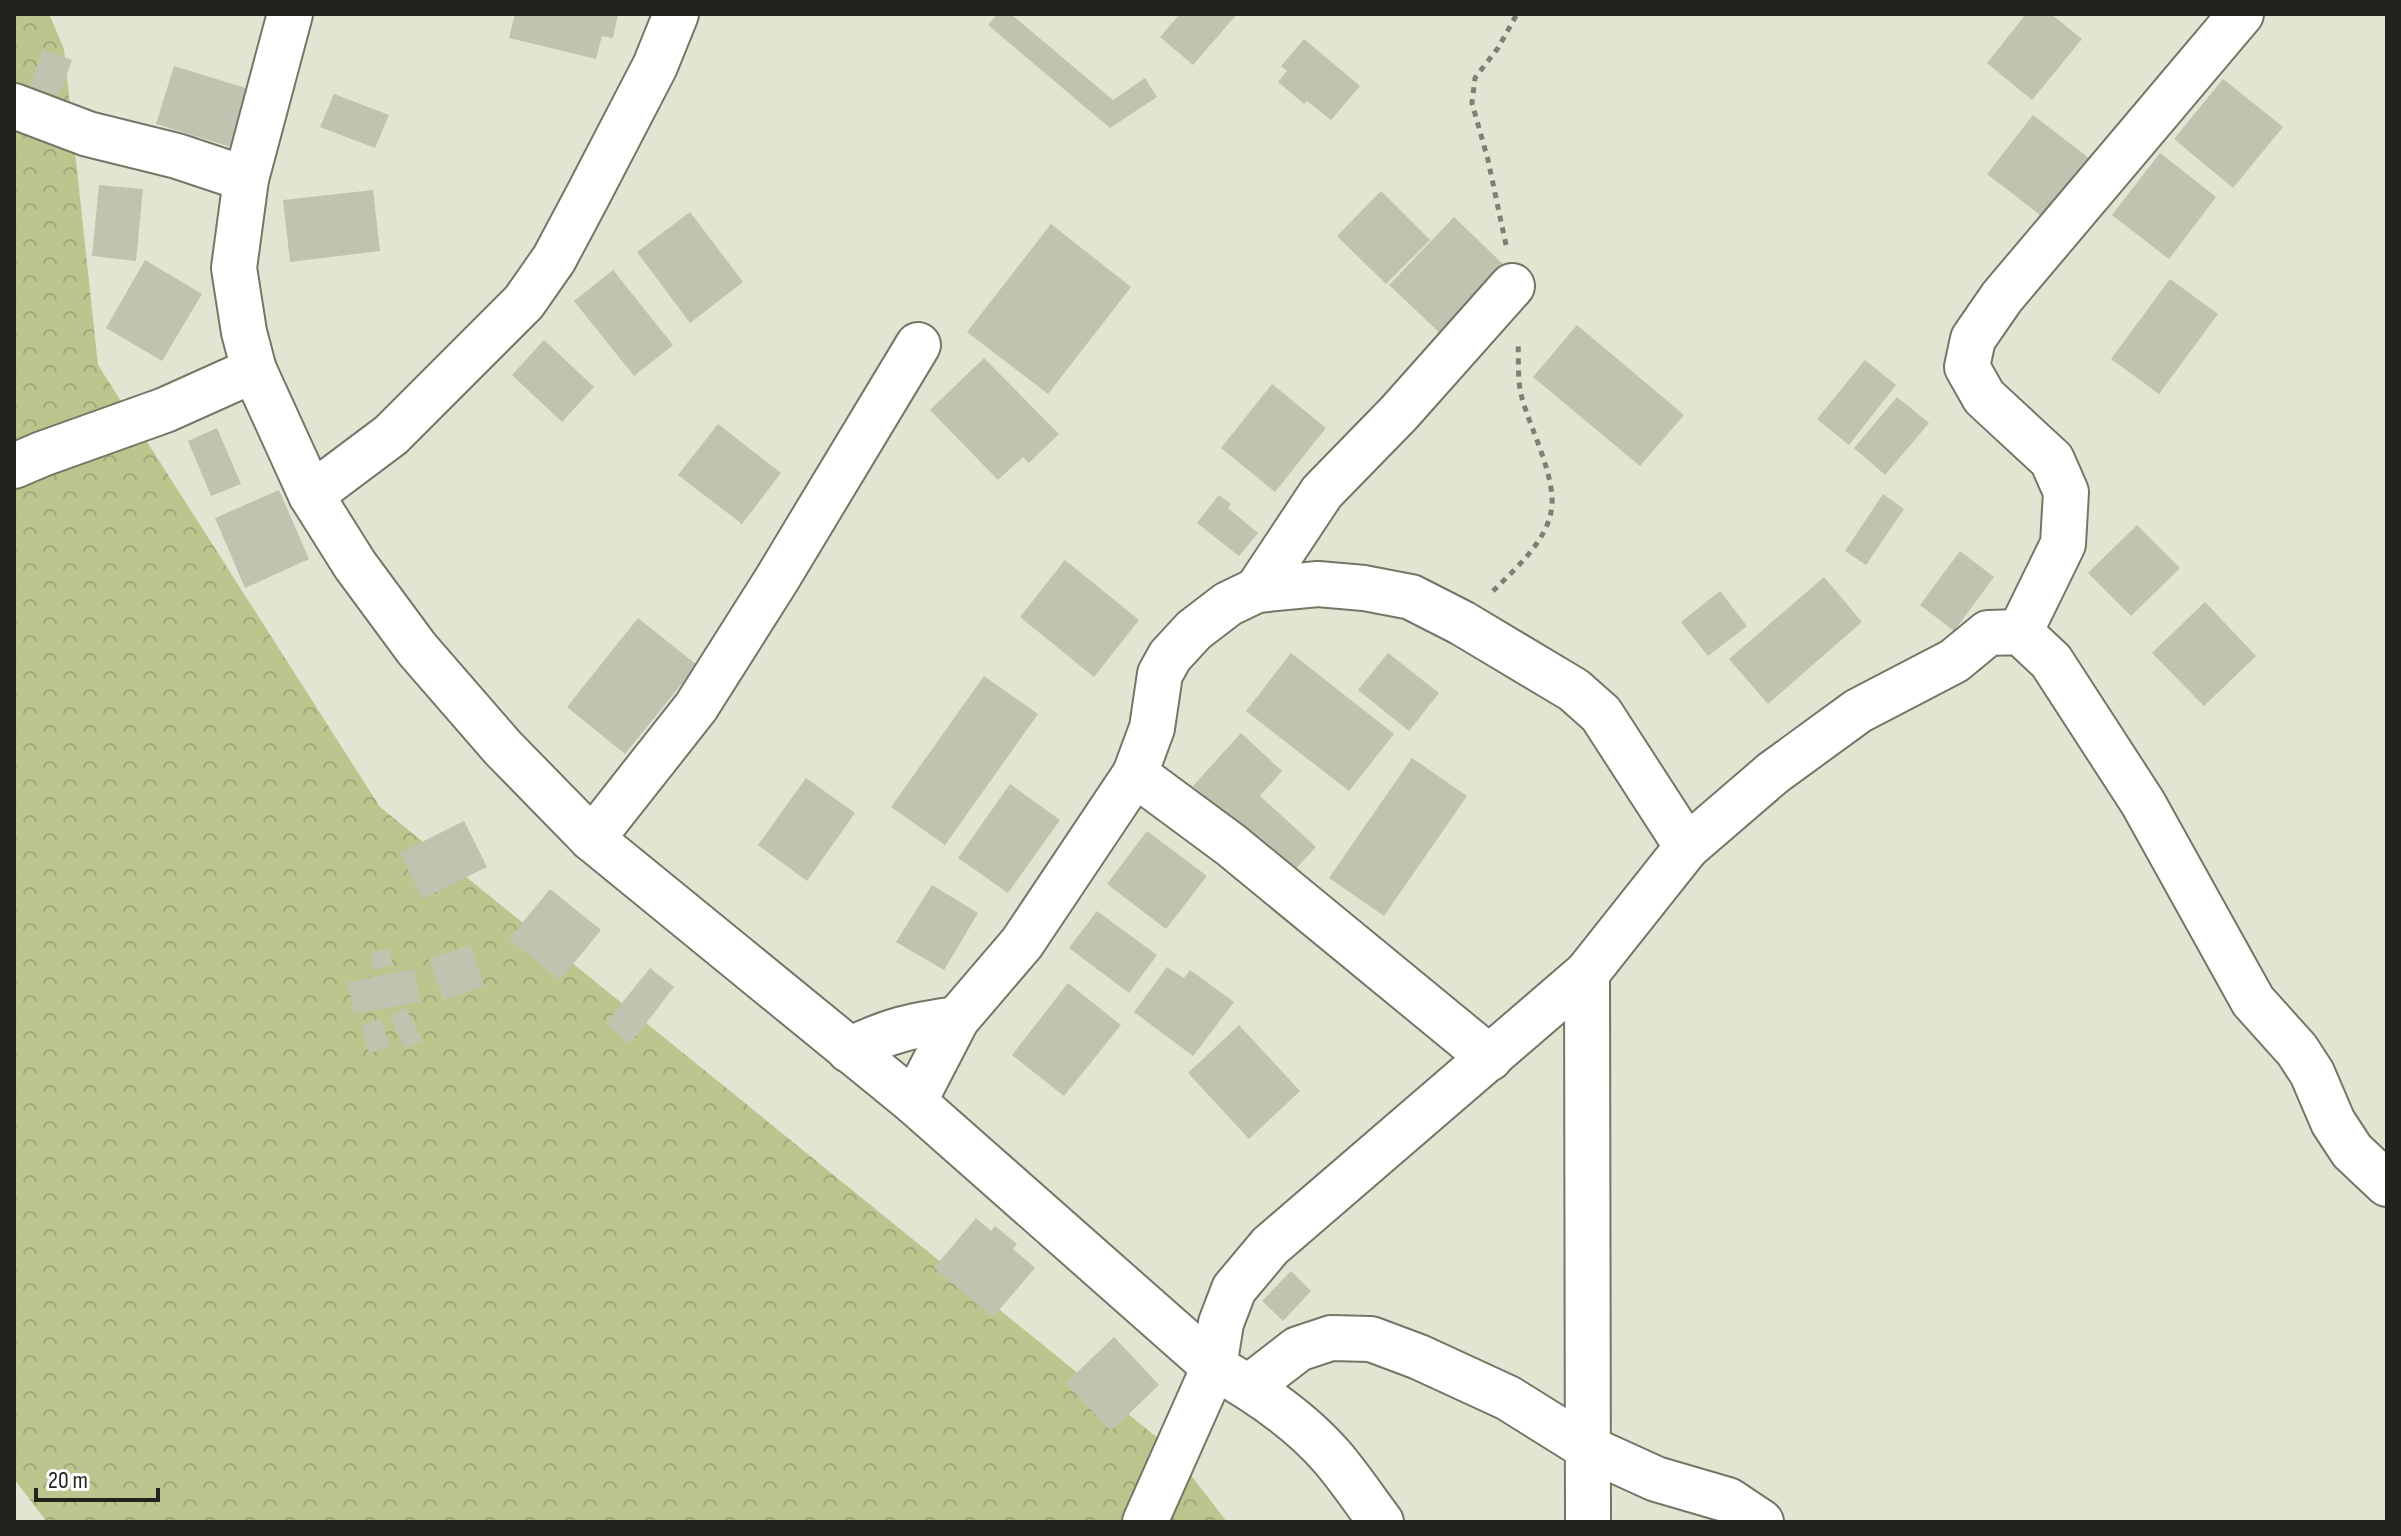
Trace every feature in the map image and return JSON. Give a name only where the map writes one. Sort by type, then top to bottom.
[{"type":"street","points":[[290,14],[246,179],[234,268],[244,332],[254,370],[311,495],[355,565],[417,649],[503,748],[592,839],[914,1102],[1232,1377],[1292,1419],[1331,1456],[1381,1522]]},
{"type":"street","points":[[311,495],[391,435],[524,302],[554,259],[587,197],[655,66],[676,14]]},
{"type":"street","points":[[2020,632],[2063,544],[2066,492],[2052,460],[1984,397],[1967,367],[1973,339],[2002,297],[2241,14]]},
{"type":"street","points":[[14,106],[88,134],[177,156],[246,179]]},
{"type":"street","points":[[1257,590],[1322,492],[1399,413],[1512,286]]},
{"type":"street","points":[[592,839],[696,707],[918,345]]},
{"type":"street","points":[[23,452],[165,410],[254,370]]},
{"type":"street","points":[[914,1102],[957,1019],[1022,943],[1135,774],[1152,728],[1160,674],[1170,656],[1194,630],[1228,604],[1257,590],[1318,584],[1364,588],[1411,597],[1462,623],[1561,682],[1601,714],[1687,847]]},
{"type":"street","points":[[1232,1377],[1221,1323],[1234,1289],[1270,1246],[1587,973],[1687,847],[1773,773],[1858,711],[1954,661],[1988,633],[2020,632],[2051,661],[2143,803],[2253,1001],[2297,1050],[2352,1151],[2387,1184]]},
{"type":"street","points":[[1135,774],[1231,845],[1490,1058]]},
{"type":"street","points":[[1587,973],[1588,1522]]},
{"type":"street","points":[[849,1050],[907,1026],[957,1019]]},
{"type":"street","points":[[1145,1522],[1232,1377],[1331,1338],[1371,1339],[1419,1357],[1508,1398],[1588,1448],[1656,1479],[1728,1500],[1761,1522]]},
{"type":"green space","points":[[14,14],[49,14],[64,49],[98,365],[380,807],[1170,1448],[1227,1522],[47,1522],[14,1479]]},
{"type":"building","points":[[515,14],[618,14],[613,38],[602,36],[596,59],[509,38]]},
{"type":"building","points":[[997,14],[1011,14],[1113,100],[1145,78],[1157,97],[1110,128],[988,25]]},
{"type":"building","points":[[1180,14],[1237,14],[1193,65],[1160,37]]},
{"type":"building","points":[[2026,14],[2051,14],[2082,39],[2032,100],[1987,63]]},
{"type":"building","points":[[1304,39],[1360,86],[1331,120],[1307,101],[1304,104],[1278,82],[1287,71],[1281,66]]},
{"type":"building","points":[[43,49],[72,60],[59,96],[30,86]]},
{"type":"building","points":[[174,66],[252,90],[234,148],[156,124]]},
{"type":"building","points":[[2223,79],[2283,127],[2233,188],[2174,139]]},
{"type":"building","points":[[334,94],[389,115],[375,148],[320,127]]},
{"type":"building","points":[[2033,115],[2094,162],[2048,221],[1987,174]]},
{"type":"building","points":[[2160,153],[2216,197],[2169,259],[2112,215]]},
{"type":"building","points":[[99,185],[143,189],[136,261],[92,256]]},
{"type":"building","points":[[373,190],[380,251],[290,262],[283,200]]},
{"type":"building","points":[[1381,191],[1430,240],[1386,284],[1337,236]]},
{"type":"building","points":[[690,212],[743,282],[690,323],[637,252]]},
{"type":"building","points":[[1454,217],[1506,267],[1441,334],[1389,285]]},
{"type":"building","points":[[1051,224],[1131,287],[1048,394],[967,332]]},
{"type":"building","points":[[145,260],[202,294],[162,361],[106,328]]},
{"type":"building","points":[[613,270],[673,345],[634,376],[574,301]]},
{"type":"building","points":[[2170,279],[2218,314],[2159,394],[2111,359]]},
{"type":"building","points":[[1577,325],[1684,415],[1640,466],[1533,377]]},
{"type":"building","points":[[544,340],[594,387],[562,422],[512,375]]},
{"type":"building","points":[[984,358],[1059,434],[1029,463],[1023,457],[998,480],[930,410]]},
{"type":"building","points":[[1865,360],[1896,385],[1849,445],[1817,419]]},
{"type":"building","points":[[1272,384],[1326,428],[1275,492],[1221,448]]},
{"type":"building","points":[[1897,397],[1929,423],[1885,475],[1854,448]]},
{"type":"building","points":[[718,424],[781,473],[742,524],[678,475]]},
{"type":"building","points":[[217,428],[241,484],[211,496],[188,441]]},
{"type":"building","points":[[279,490],[309,559],[245,588],[215,518]]},
{"type":"building","points":[[1883,494],[1904,509],[1866,565],[1845,551]]},
{"type":"building","points":[[1219,495],[1231,504],[1228,508],[1258,533],[1239,556],[1197,523]]},
{"type":"building","points":[[2137,525],[2180,568],[2131,616],[2088,573]]},
{"type":"building","points":[[1960,551],[1994,577],[1954,631],[1920,605]]},
{"type":"building","points":[[1065,560],[1139,620],[1094,677],[1020,617]]},
{"type":"building","points":[[1824,577],[1862,622],[1768,704],[1729,659]]},
{"type":"building","points":[[1720,591],[1747,626],[1708,656],[1681,622]]},
{"type":"building","points":[[2205,602],[2256,656],[2204,706],[2152,653]]},
{"type":"building","points":[[638,618],[697,665],[625,754],[567,707]]},
{"type":"building","points":[[1291,653],[1394,734],[1349,791],[1246,711]]},
{"type":"building","points":[[1388,653],[1439,693],[1409,731],[1358,690]]},
{"type":"building","points":[[984,676],[1038,714],[945,845],[891,807]]},
{"type":"building","points":[[1241,733],[1282,771],[1260,796],[1316,847],[1290,875],[1193,786]]},
{"type":"building","points":[[1412,758],[1467,796],[1384,916],[1329,878]]},
{"type":"building","points":[[806,778],[855,813],[807,881],[758,845]]},
{"type":"building","points":[[1010,784],[1060,820],[1008,893],[958,858]]},
{"type":"building","points":[[464,821],[487,867],[422,899],[400,853]]},
{"type":"building","points":[[1147,831],[1207,876],[1166,929],[1107,884]]},
{"type":"building","points":[[932,885],[978,913],[944,970],[896,942]]},
{"type":"building","points":[[550,889],[601,930],[560,980],[509,939]]},
{"type":"building","points":[[1097,911],[1157,955],[1129,993],[1069,948]]},
{"type":"building","points":[[471,945],[484,986],[443,1000],[429,959]]},
{"type":"building","points":[[389,949],[393,965],[373,970],[370,953]]},
{"type":"building","points":[[1167,967],[1184,978],[1190,970],[1234,1002],[1193,1056],[1134,1012]]},
{"type":"building","points":[[650,968],[674,987],[630,1044],[605,1024]]},
{"type":"building","points":[[414,969],[420,1002],[354,1014],[348,982]]},
{"type":"building","points":[[1068,983],[1121,1025],[1064,1096],[1012,1055]]},
{"type":"building","points":[[406,1008],[422,1041],[405,1049],[389,1016]]},
{"type":"building","points":[[381,1019],[390,1047],[369,1053],[361,1026]]},
{"type":"building","points":[[1239,1025],[1300,1091],[1249,1139],[1188,1073]]},
{"type":"building","points":[[976,1218],[991,1231],[995,1226],[1017,1244],[1013,1249],[1035,1268],[993,1317],[934,1268]]},
{"type":"building","points":[[1291,1271],[1311,1291],[1283,1321],[1262,1301]]},
{"type":"building","points":[[1114,1337],[1159,1385],[1111,1431],[1066,1383]]}]
